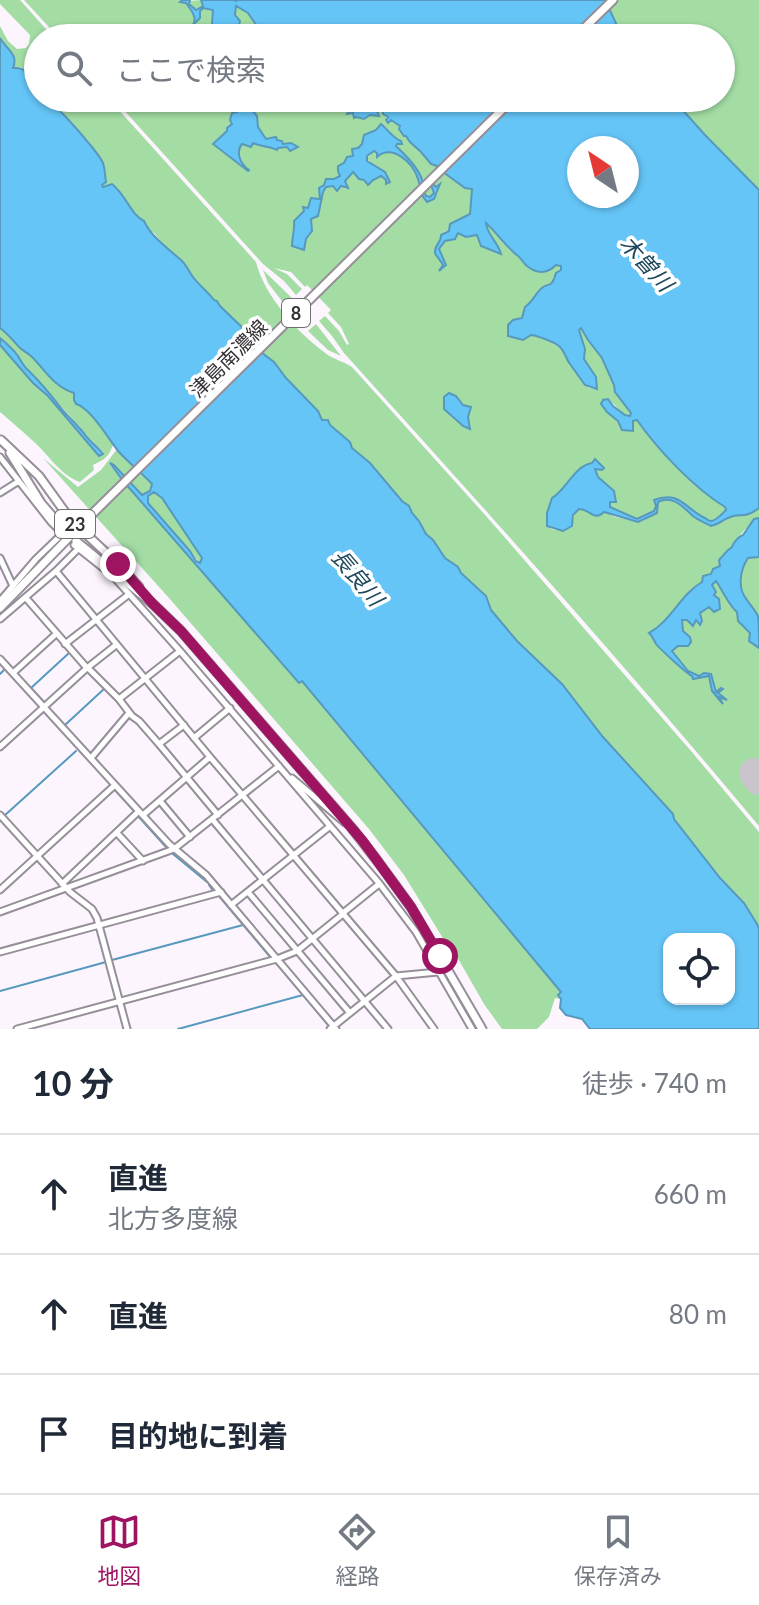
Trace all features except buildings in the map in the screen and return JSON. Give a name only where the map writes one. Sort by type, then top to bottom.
[{"type":"main road","points":[[588,24],[613,0]]},
{"type":"main road","name":"津島南濃線","points":[[0,608],[500,112]]},
{"type":"main road","points":[[1,440],[65,535]]},
{"type":"main road","name":"23","points":[[1,440],[39,476],[70,519],[118,564],[181,631],[351,827],[411,907],[482,1029]]},
{"type":"main road","points":[[76,545],[153,604]]},
{"type":"street","points":[[0,458],[65,535],[36,559],[0,601]]},
{"type":"street","points":[[0,493],[19,481]]},
{"type":"street","points":[[0,619],[56,571],[76,545],[113,576],[379,883],[411,925],[472,1029]]},
{"type":"street","points":[[0,558],[13,586]]},
{"type":"street","points":[[56,571],[396,976],[434,1029]]},
{"type":"street","points":[[0,578],[8,575]]},
{"type":"street","points":[[65,644],[128,595]]},
{"type":"street","points":[[26,598],[187,777],[263,880],[388,1029]]},
{"type":"street","points":[[13,673],[56,634]]},
{"type":"street","points":[[0,747],[116,645]]},
{"type":"street","points":[[119,699],[180,651]]},
{"type":"street","points":[[0,659],[174,849],[206,875],[333,1028],[396,976],[438,972]]},
{"type":"street","points":[[194,738],[230,708]]},
{"type":"street","points":[[91,758],[129,713]]},
{"type":"street","points":[[159,744],[184,725]]},
{"type":"street","points":[[64,886],[117,833],[160,801],[210,757]]},
{"type":"street","points":[[279,766],[351,827]]},
{"type":"street","points":[[0,912],[64,886],[174,849],[279,766]]},
{"type":"street","points":[[0,890],[115,785]]},
{"type":"street","points":[[160,801],[190,837]]},
{"type":"street","points":[[0,815],[64,886],[92,909],[127,1029]]},
{"type":"street","points":[[231,905],[329,827]]},
{"type":"street","points":[[117,833],[143,861]]},
{"type":"street","points":[[17,1029],[297,951],[379,883]]},
{"type":"street","points":[[0,952],[221,892]]},
{"type":"street","points":[[248,892],[350,1013]]},
{"type":"green space","points":[[0,0],[20,0],[41,24],[24,24],[24,29],[0,4]]},
{"type":"green space","points":[[24,0],[182,0],[181,3],[186,3],[195,16],[194,23],[200,18],[202,8],[213,10],[212,24],[46,24]]},
{"type":"green space","points":[[201,0],[202,8],[193,9],[189,1]]},
{"type":"green space","points":[[605,0],[759,0],[759,190],[684,112],[735,112],[735,24],[616,24]]},
{"type":"green space","points":[[235,6],[248,13],[256,24],[240,24]]},
{"type":"green space","points":[[0,26],[8,41],[17,49],[24,48],[24,71],[21,67],[13,68],[12,54],[0,39]]},
{"type":"green space","points":[[61,112],[121,112],[256,262],[266,287],[293,323],[327,354],[352,367],[691,751],[759,832],[759,929],[744,903],[720,878],[673,814],[603,737],[562,684],[517,641],[491,610],[486,596],[445,558],[409,506],[329,422],[323,420],[277,365],[261,352],[247,332],[148,230],[117,189],[112,184],[103,187],[106,182],[101,160],[88,140]]},
{"type":"green space","points":[[126,112],[237,112],[232,113],[232,124],[227,131],[213,143],[248,171],[240,155],[242,144],[251,147],[253,143],[277,150],[282,147],[294,150],[297,147],[291,143],[283,145],[275,137],[266,139],[258,128],[254,112],[348,112],[353,113],[354,118],[364,119],[374,112],[383,112],[389,121],[400,126],[404,136],[421,154],[437,166],[430,182],[434,193],[426,196],[419,173],[396,146],[402,141],[379,125],[376,130],[364,135],[362,144],[352,153],[353,157],[347,157],[338,166],[340,176],[326,179],[319,193],[320,199],[314,198],[308,208],[303,207],[304,211],[294,222],[292,246],[299,249],[312,231],[311,219],[318,216],[326,187],[333,186],[337,191],[340,186],[346,189],[345,181],[353,172],[368,185],[381,176],[386,184],[390,182],[385,172],[367,158],[374,151],[378,157],[390,152],[401,156],[410,166],[427,202],[437,194],[440,186],[432,183],[443,172],[473,189],[470,213],[445,231],[435,249],[435,255],[443,265],[439,271],[444,268],[439,249],[458,233],[466,237],[477,235],[481,246],[492,251],[500,249],[485,223],[526,266],[561,266],[551,284],[528,304],[522,317],[516,319],[507,330],[508,336],[523,340],[531,335],[561,348],[582,382],[596,389],[592,372],[584,359],[581,328],[602,358],[615,392],[631,413],[630,416],[625,415],[608,399],[601,404],[607,412],[633,426],[633,420],[637,420],[677,468],[726,507],[726,511],[709,521],[670,497],[654,500],[654,512],[637,519],[610,507],[614,491],[599,479],[595,470],[599,464],[593,460],[586,464],[562,494],[556,495],[546,519],[547,526],[554,530],[570,527],[579,509],[604,512],[638,522],[655,514],[658,502],[664,500],[677,503],[711,526],[759,508],[759,518],[754,519],[727,551],[719,562],[720,566],[703,576],[702,582],[688,593],[650,636],[660,649],[690,674],[698,679],[709,676],[712,690],[724,704],[719,697],[727,700],[716,692],[711,674],[699,676],[688,671],[672,651],[691,642],[683,631],[682,620],[693,626],[695,621],[702,621],[700,613],[709,607],[714,612],[720,609],[712,585],[718,581],[726,599],[738,614],[738,621],[751,633],[749,641],[759,648],[759,826],[606,647],[344,353],[319,321],[325,316],[349,344],[341,327],[328,313],[331,310],[291,272],[274,268],[287,274],[302,289],[296,295],[263,264]],"holes":[[[449,393],[471,410],[469,428],[447,412],[444,398]]]},
{"type":"green space","points":[[263,270],[293,299],[285,305],[268,283]]},
{"type":"green space","points":[[316,324],[341,356],[328,350],[308,331]]},
{"type":"green space","points":[[0,327],[56,383],[74,393],[77,404],[84,406],[110,437],[113,445],[109,453],[93,465],[94,470],[80,482],[61,470],[0,412],[0,345],[99,456],[103,452],[0,338]]},
{"type":"green space","points":[[117,449],[152,484],[151,490],[142,495],[114,465],[110,465],[299,683],[302,681],[561,992],[561,999],[555,998],[549,1017],[537,1029],[502,1029],[404,875],[369,829],[43,458],[78,487],[101,470]]},
{"type":"green space","points":[[155,492],[202,558],[200,563],[148,503],[148,496]]},
{"type":"green space","points":[[751,557],[759,557],[759,617],[745,595],[740,579],[744,564]]},
{"type":"water","points":[[190,0],[189,4],[196,10],[203,6],[201,0],[605,0],[616,24],[256,24],[248,13],[236,6],[235,15],[239,24],[212,24],[213,10],[203,8],[200,18],[193,24],[194,15],[186,3],[180,2]]},
{"type":"water","name":"長良川","points":[[0,38],[13,55],[13,68],[24,70],[24,112],[61,112],[103,163],[106,182],[103,187],[112,184],[117,189],[156,238],[182,261],[198,283],[247,332],[261,352],[274,362],[318,411],[322,420],[328,420],[409,506],[445,558],[486,596],[491,610],[517,641],[562,684],[603,737],[673,814],[720,878],[744,903],[759,929],[759,1029],[590,1029],[582,1019],[566,1015],[560,1008],[558,995],[561,992],[302,681],[299,683],[110,463],[142,495],[150,491],[152,484],[119,452],[88,412],[76,404],[74,393],[56,383],[0,328]],"holes":[[[154,492],[162,498],[202,558],[200,563],[196,561],[148,503],[148,496]]]},
{"type":"water","points":[[254,112],[266,139],[276,137],[283,144],[291,143],[298,147],[290,151],[287,147],[277,150],[253,143],[251,147],[242,144],[239,154],[248,171],[213,144],[232,124],[232,113]]},
{"type":"water","points":[[348,112],[377,112],[379,116],[370,115],[364,119],[354,118],[353,113]]},
{"type":"water","name":"木曽川","points":[[383,112],[684,112],[759,190],[759,508],[711,526],[677,503],[663,500],[658,502],[657,513],[638,522],[604,512],[597,516],[579,509],[573,515],[572,526],[563,531],[547,526],[552,498],[575,473],[595,459],[604,468],[595,469],[598,477],[614,491],[616,502],[610,502],[610,507],[637,519],[654,511],[654,500],[670,497],[710,521],[726,510],[677,468],[637,420],[633,421],[633,431],[622,430],[618,421],[607,412],[601,404],[608,399],[625,415],[630,416],[631,413],[615,392],[602,358],[581,328],[584,359],[596,377],[597,389],[585,385],[558,345],[531,335],[523,340],[508,336],[508,325],[522,318],[525,307],[540,289],[552,283],[561,266],[556,265],[542,272],[531,269],[486,223],[501,254],[481,246],[477,235],[466,237],[458,233],[455,239],[445,241],[439,249],[446,265],[439,271],[443,265],[435,253],[441,235],[449,231],[450,224],[470,214],[472,189],[465,188],[443,172],[432,183],[436,187],[440,184],[434,199],[427,202],[415,172],[401,156],[389,152],[377,157],[374,151],[367,156],[367,161],[385,172],[390,182],[386,184],[381,176],[368,185],[353,172],[345,181],[348,188],[341,186],[337,191],[333,186],[326,187],[318,216],[311,219],[312,231],[306,239],[304,250],[292,246],[294,221],[304,211],[303,207],[308,208],[311,198],[320,199],[319,188],[326,179],[340,176],[338,166],[347,157],[353,156],[352,149],[362,144],[364,135],[381,124],[401,141],[402,144],[396,146],[419,173],[426,196],[434,193],[430,182],[437,166],[431,164],[404,136],[400,126],[391,120],[388,123],[388,117]]},
{"type":"water","points":[[0,338],[103,454],[99,456],[48,396],[33,383],[0,345]]},
{"type":"water","points":[[449,393],[463,405],[471,407],[468,417],[470,429],[444,409],[444,397]]},
{"type":"water","points":[[759,518],[759,557],[748,558],[741,579],[744,595],[758,616],[759,648],[749,641],[750,633],[738,621],[737,612],[716,581],[712,585],[720,609],[714,612],[709,607],[700,613],[700,625],[696,620],[693,626],[682,620],[683,631],[691,642],[672,651],[688,671],[699,676],[711,674],[716,692],[723,689],[718,693],[727,700],[719,697],[723,704],[712,691],[709,676],[693,679],[658,647],[649,633],[664,622],[688,593],[702,582],[703,576],[720,566],[719,560],[754,519]]},
{"type":"waterway","points":[[45,703],[31,688],[69,653]]},
{"type":"waterway","points":[[0,674],[4,670]]},
{"type":"waterway","points":[[65,725],[104,689]]},
{"type":"waterway","points":[[48,707],[91,755]]},
{"type":"waterway","points":[[4,816],[76,751]]},
{"type":"waterway","points":[[95,758],[118,786]]},
{"type":"waterway","points":[[115,790],[135,812]]},
{"type":"waterway","points":[[138,816],[166,847]]},
{"type":"waterway","points":[[173,854],[207,882]]},
{"type":"waterway","points":[[209,885],[214,892]]},
{"type":"waterway","points":[[219,896],[271,958]]},
{"type":"waterway","points":[[112,960],[243,925]]},
{"type":"waterway","points":[[0,991],[106,962]]},
{"type":"waterway","points":[[276,963],[330,1027]]},
{"type":"waterway","points":[[178,1029],[303,995]]},
{"type":"runway","points":[[754,773],[759,780]]},
{"type":"route","points":[[118,564],[181,631],[351,827],[411,907],[440,956]]}]
